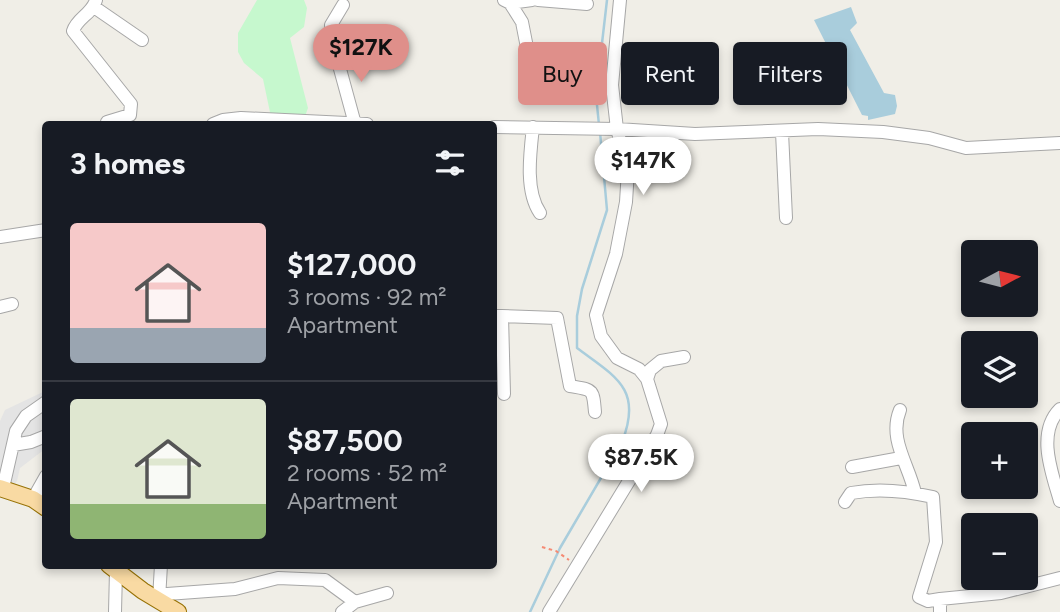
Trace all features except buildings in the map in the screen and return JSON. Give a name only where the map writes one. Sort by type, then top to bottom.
[{"type":"main road","points":[[1,488],[39,503]]},
{"type":"main road","points":[[113,569],[178,612]]},
{"type":"street","points":[[507,1],[532,0]]},
{"type":"street","points":[[538,0],[587,4]]},
{"type":"street","points":[[549,612],[657,435],[661,424],[647,379],[639,369],[617,358],[601,336],[596,315],[616,254],[626,202],[628,170],[617,129],[612,85],[620,0]]},
{"type":"street","points":[[507,1],[522,22],[525,42]]},
{"type":"street","points":[[110,121],[130,115],[131,104],[73,31],[74,26],[95,4],[142,40]]},
{"type":"street","points":[[343,5],[331,25],[334,47],[354,121]]},
{"type":"street","points":[[334,47],[349,37]]},
{"type":"street","points":[[220,121],[241,118],[275,121]]},
{"type":"street","points":[[497,127],[617,129],[695,134],[818,129],[883,132],[929,138],[966,148],[1060,143]]},
{"type":"street","points":[[533,127],[530,154],[533,203],[540,213]]},
{"type":"street","points":[[782,132],[786,218]]},
{"type":"street","points":[[1,233],[42,230]]},
{"type":"street","points":[[504,394],[498,316],[557,318],[570,386],[594,393],[595,412]]},
{"type":"street","points":[[647,379],[650,370],[661,361],[684,357]]},
{"type":"street","points":[[1,488],[16,431],[26,416],[42,405]]},
{"type":"street","points":[[900,410],[897,416],[898,445],[915,493]]},
{"type":"street","points":[[1060,410],[1051,418],[1048,437],[1049,464],[1060,501]]},
{"type":"street","points":[[13,445],[42,438]]},
{"type":"street","points":[[852,467],[901,458]]},
{"type":"street","points":[[845,502],[851,493],[862,490],[915,493],[933,497],[936,542],[919,597],[940,606],[1060,578]]},
{"type":"street","points":[[112,569],[114,612]]},
{"type":"street","points":[[159,599],[161,569]]},
{"type":"street","points":[[159,599],[167,594],[234,589],[277,572],[325,580],[355,602]]},
{"type":"street","points":[[342,612],[355,602],[387,593]]},
{"type":"path","points":[[542,547],[556,551],[575,564]]},
{"type":"green space","points":[[257,0],[304,0],[307,8],[304,27],[290,38],[308,108],[304,119],[271,117],[263,79],[244,63],[238,52],[238,33]]},
{"type":"shaded area","points":[[42,392],[42,451],[20,468],[12,488],[0,484],[0,421],[5,410]]},
{"type":"water","points":[[851,7],[857,23],[850,30],[884,93],[895,95],[895,114],[868,120],[868,116],[862,115],[847,85],[847,42],[825,42],[814,20]]},
{"type":"waterway","points":[[599,125],[596,95],[607,0]]},
{"type":"waterway","points":[[530,612],[560,548],[622,442],[628,424],[629,409],[622,386],[603,367],[577,348],[577,316],[582,289],[607,210],[600,132]]}]
